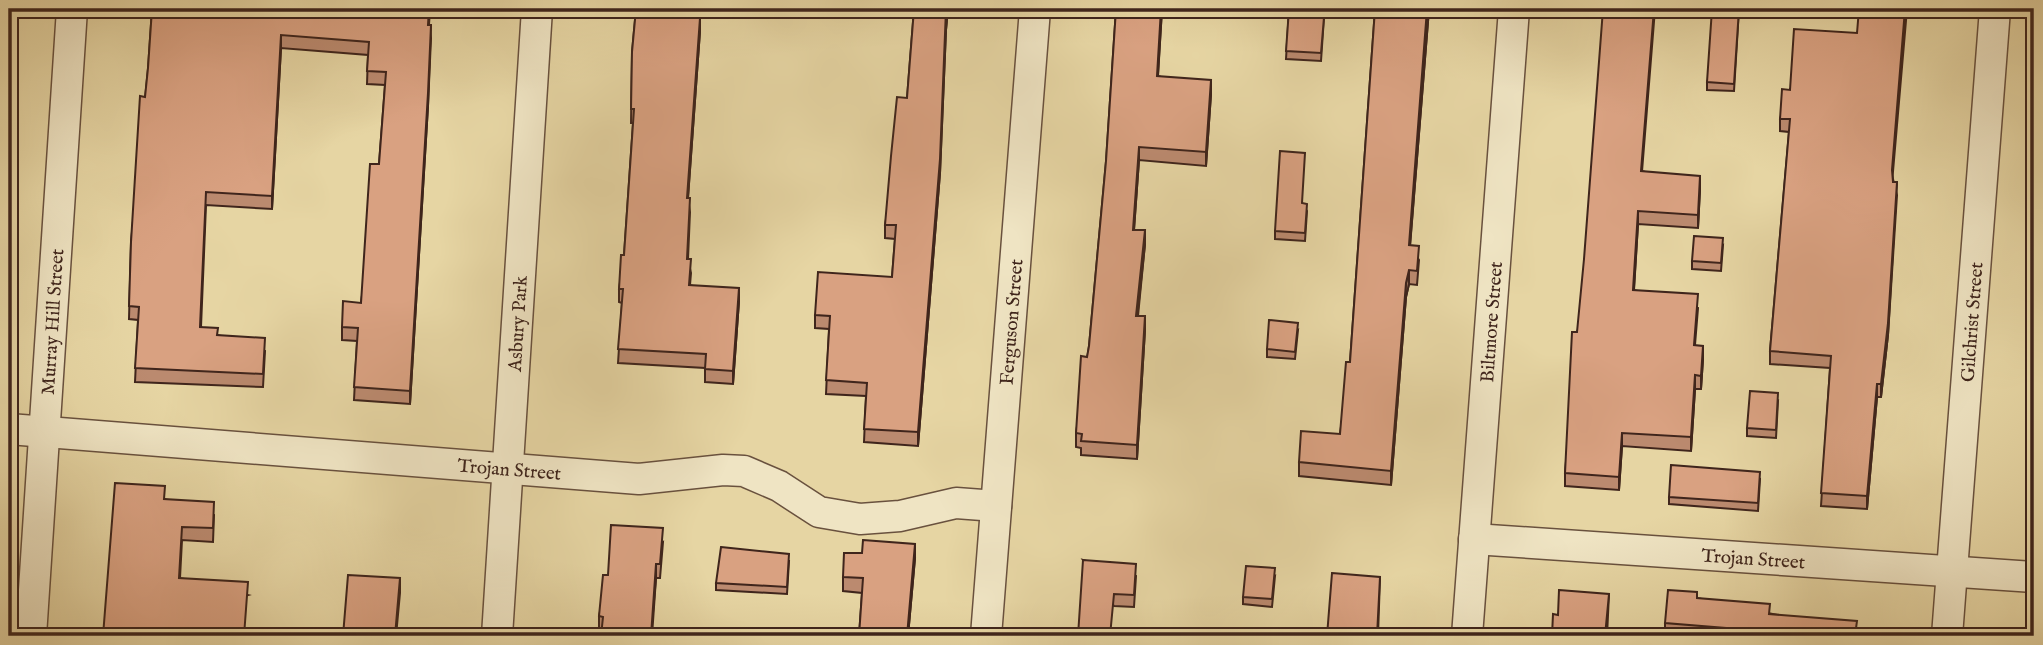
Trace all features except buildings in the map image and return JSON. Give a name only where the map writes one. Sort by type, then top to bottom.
[{"type":"street","name":"Murray Hill Street","points":[[31,636],[72,9]]},
{"type":"street","name":"Asbury Park","points":[[496,636],[537,9]]},
{"type":"street","name":"Ferguson Street","points":[[986,636],[1035,9]]},
{"type":"street","name":"Biltmore Street","points":[[1466,636],[1514,9]]},
{"type":"street","name":"Gilchrist Street","points":[[1947,636],[1995,9]]},
{"type":"street","name":"Trojan Street","points":[[9,429],[639,480],[723,470],[744,471],[779,486],[819,512],[860,519],[900,516],[956,503],[996,506]]},
{"type":"street","name":"Trojan Street","points":[[1474,539],[2034,577]]}]
